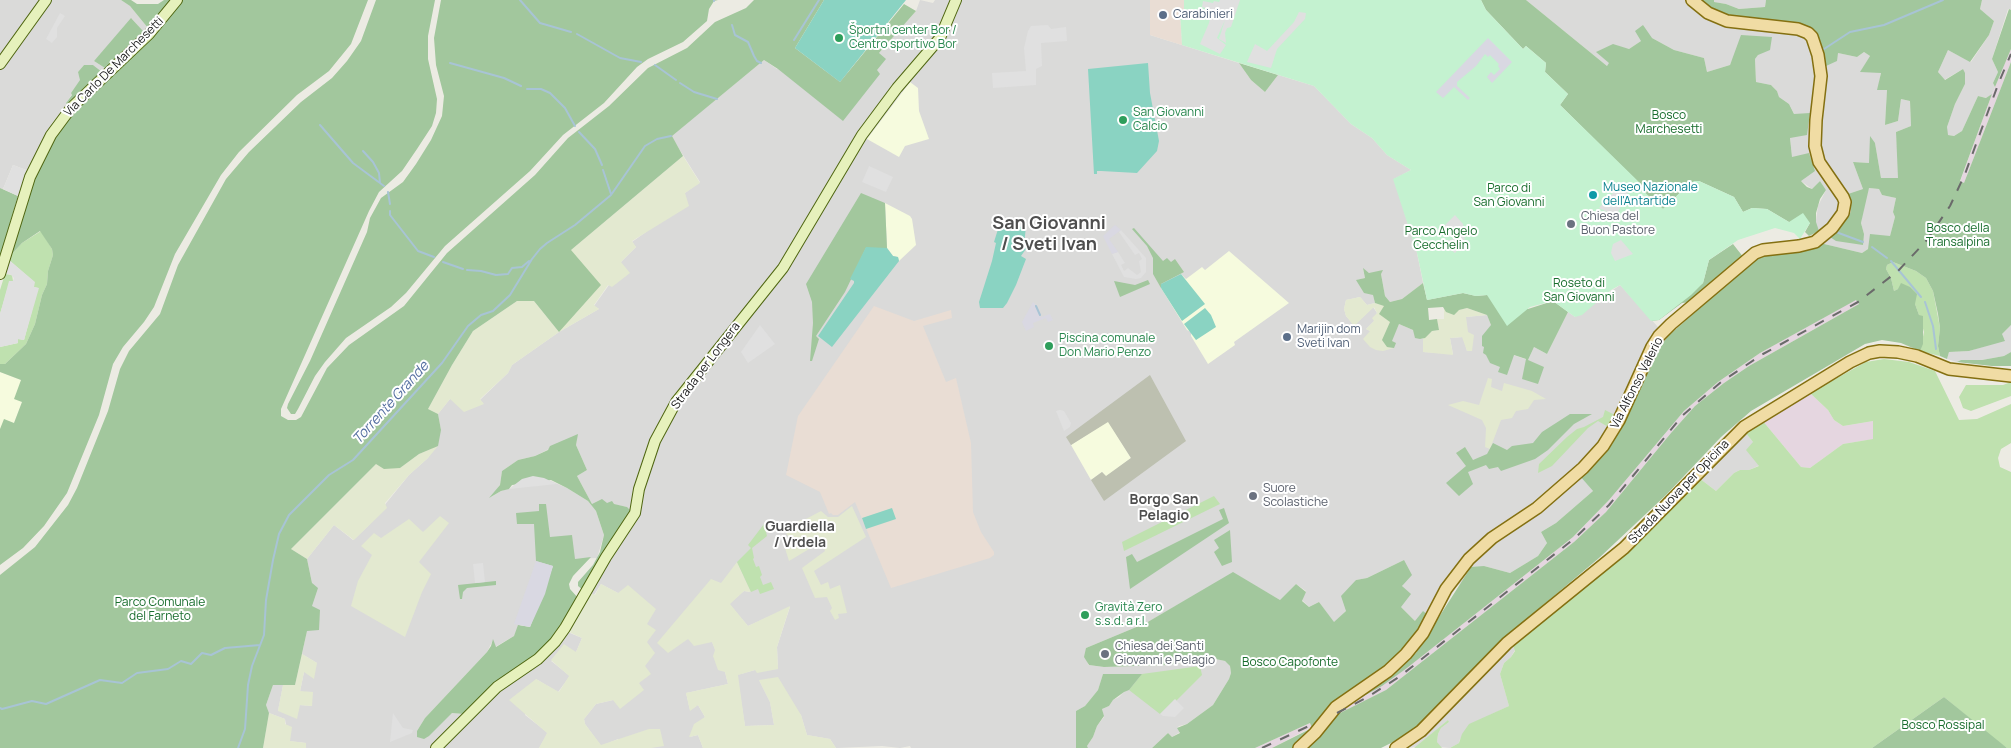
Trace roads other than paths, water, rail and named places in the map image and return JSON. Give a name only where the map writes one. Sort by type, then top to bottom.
[{"type":"main road","name":"Via Alfonso Valerio","points":[[1299,748],[1336,707],[1388,670],[1411,649],[1423,633],[1450,584],[1469,558],[1492,538],[1537,508],[1596,453],[1619,420],[1652,347],[1670,324],[1755,253],[1762,250],[1799,246],[1815,242],[1828,233],[1843,213],[1845,202],[1843,197],[1822,168],[1817,156],[1815,129],[1821,68],[1812,37],[1798,29],[1727,21],[1708,13],[1692,0]]},
{"type":"main road","name":"Strada Nuova per Opicina","points":[[1396,748],[1421,730],[1507,643],[1630,542],[1744,427],[1850,362],[1869,353],[1880,351],[1898,352],[1917,356],[1950,369],[2011,376]]},
{"type":"street","points":[[0,64],[46,0]]},
{"type":"street","name":"Via Carlo De Marchesetti","points":[[0,274],[30,177],[51,136],[71,108],[149,34],[177,0]]},
{"type":"street","name":"Strada per Longera","points":[[436,748],[497,688],[538,659],[555,642],[635,514],[639,489],[655,441],[676,402],[783,268],[862,135],[897,88],[930,51],[947,25],[956,0]]},
{"type":"waterway","points":[[520,0],[540,23],[571,32]]},
{"type":"waterway","name":"Torrente Grande","points":[[794,40],[819,0]]},
{"type":"waterway","points":[[1821,51],[1850,32],[1884,25],[1943,0]]},
{"type":"waterway","points":[[732,25],[735,35],[748,42],[757,61],[761,63]]},
{"type":"waterway","points":[[577,34],[620,58],[641,62]]},
{"type":"waterway","points":[[450,63],[504,78],[521,86]]},
{"type":"waterway","points":[[655,65],[676,80]]},
{"type":"waterway","points":[[680,83],[694,92],[717,99]]},
{"type":"waterway","points":[[527,89],[541,89],[550,93],[565,108],[575,126]]},
{"type":"waterway","points":[[320,125],[353,163],[384,186]]},
{"type":"waterway","points":[[579,132],[595,149],[602,165]]},
{"type":"waterway","name":"Torrente Grande","points":[[238,748],[245,729],[248,685],[252,666],[264,635],[266,600],[273,560],[279,534],[289,515],[329,475],[353,460],[442,363],[468,326],[481,315],[493,311],[510,295],[540,249],[575,225],[611,195],[645,146],[657,139],[671,136]]},
{"type":"waterway","points":[[363,151],[373,162],[379,173],[380,183]]},
{"type":"waterway","points":[[603,170],[611,194]]},
{"type":"waterway","points":[[388,192],[390,204]]},
{"type":"waterway","points":[[390,211],[390,215],[418,251],[434,257]]},
{"type":"waterway","points":[[1836,232],[1863,242]]},
{"type":"waterway","points":[[1872,247],[1887,258]]},
{"type":"waterway","points":[[467,270],[496,275],[508,274],[512,268],[522,267],[529,261]]},
{"type":"waterway","points":[[1891,261],[1921,297]]},
{"type":"waterway","points":[[443,262],[463,269]]},
{"type":"waterway","points":[[1925,302],[1933,326],[1936,349]]},
{"type":"waterway","points":[[1036,306],[1040,315]]},
{"type":"waterway","points":[[0,708],[32,701],[46,704],[100,680],[122,683],[137,673],[168,669],[181,661],[191,664],[202,653],[211,655],[225,648],[260,645]]},
{"type":"railway","points":[[1337,713],[1366,698],[1399,677],[1575,538],[1609,505],[1683,415],[1721,382],[1763,354],[1858,302],[1898,271],[1926,241],[1950,206],[1965,174],[2011,54]]},
{"type":"railway","points":[[1262,748],[1311,725]]},
{"type":"place","name":"Carabinieri","points":[[1163,15]]},
{"type":"place","name":"Športni center Bor / Centro sportivo Bor","points":[[839,38]]},
{"type":"place","name":"San Giovanni Calcio","points":[[1123,120]]},
{"type":"place","name":"Museo Nazionale dell'Antartide","points":[[1593,195]]},
{"type":"place","name":"Chiesa del Buon Pastore","points":[[1571,224]]},
{"type":"place","name":"Marijin dom Sveti Ivan","points":[[1287,337]]},
{"type":"place","name":"Piscina comunale Don Mario Penzo","points":[[1049,346]]},
{"type":"place","name":"Suore Scolastiche","points":[[1253,496]]},
{"type":"place","name":"Gravità Zero s.s.d. a r.l.","points":[[1085,615]]},
{"type":"place","name":"Chiesa dei Santi Giovanni e Pelagio","points":[[1105,654]]},
{"type":"district","name":"San Giovanni / Sveti Ivan","points":[[1049,234]]},
{"type":"district","name":"Borgo San Pelagio","points":[[1164,508]]},
{"type":"district","name":"Guardiella / Vrdela","points":[[800,536]]},
{"type":"park label","name":"Bosco Marchesetti","points":[[1669,123]]},
{"type":"park label","name":"Parco di San Giovanni","points":[[1509,196]]},
{"type":"park label","name":"Bosco della Transalpina","points":[[1958,236]]},
{"type":"park label","name":"Parco Angelo Cecchelin","points":[[1441,239]]},
{"type":"park label","name":"Roseto di San Giovanni","points":[[1579,291]]},
{"type":"park label","name":"Parco Comunale del Farneto","points":[[160,610]]},
{"type":"park label","name":"Bosco Capofonte","points":[[1290,663]]},
{"type":"park label","name":"Bosco Rossipal","points":[[1943,726]]}]
